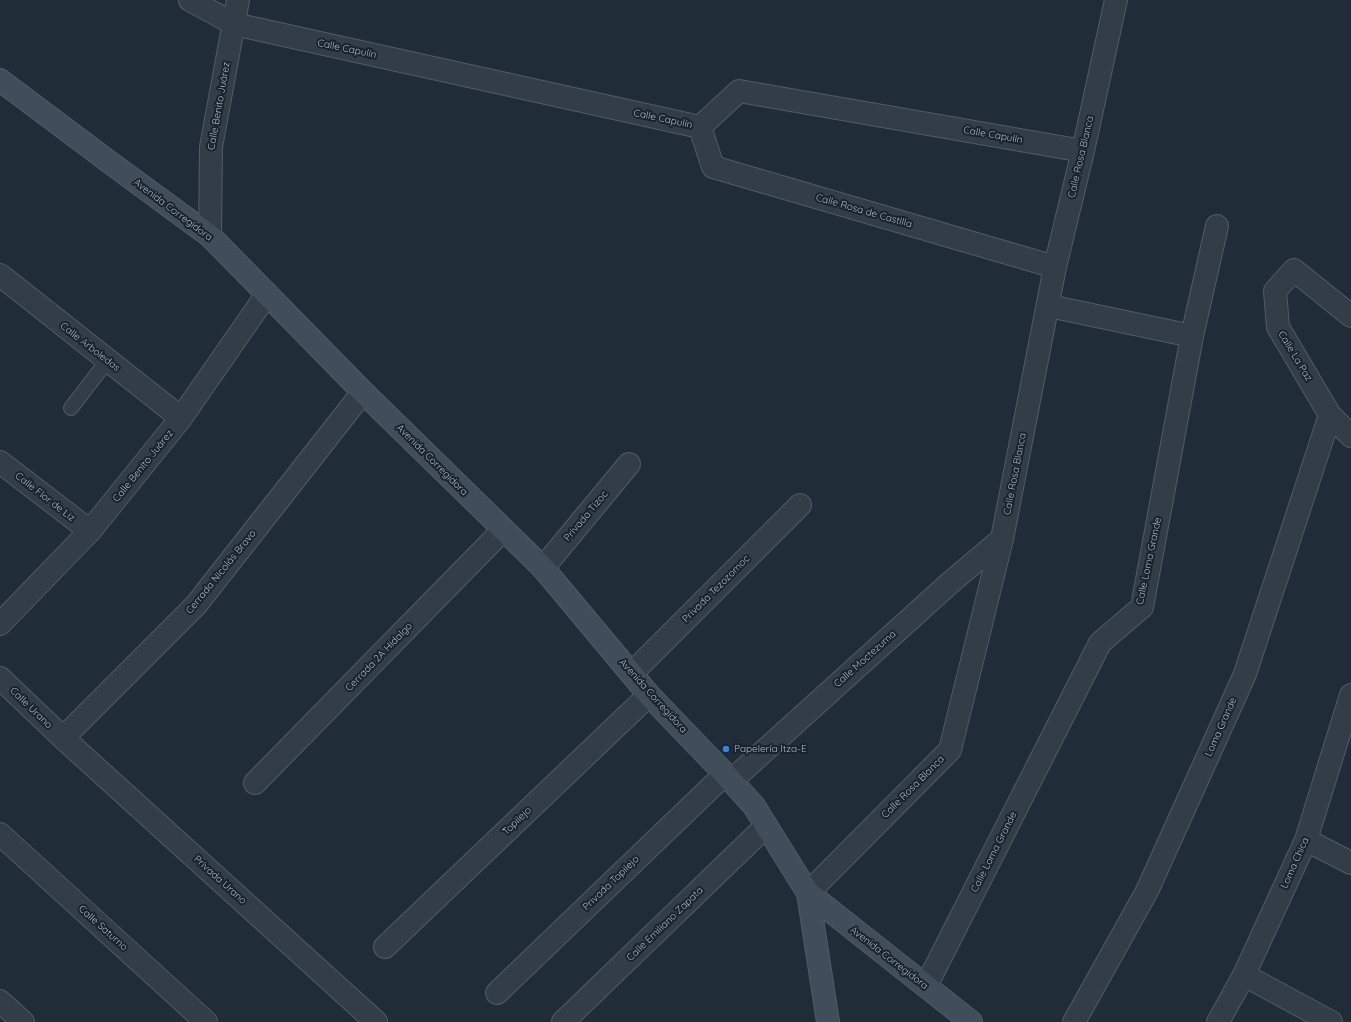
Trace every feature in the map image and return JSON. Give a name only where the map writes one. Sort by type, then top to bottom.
[{"type":"main road","name":"Avenida Corregidora","points":[[0,80],[108,162],[210,236],[363,392],[543,568],[649,694],[754,806],[808,894],[971,1022]]},
{"type":"main road","name":"Avenida Corregidora","points":[[808,894],[828,1022]]},
{"type":"street","name":"Calle Capulín","points":[[190,0],[234,24],[700,127],[739,91],[1083,151]]},
{"type":"street","name":"Calle Benito Juárez","points":[[210,236],[211,147],[238,0]]},
{"type":"street","name":"Calle Rosa Blanca","points":[[808,894],[950,750],[1002,539],[1055,267],[1083,151],[1116,0]]},
{"type":"street","name":"Calle Rosa de Castilla","points":[[700,127],[713,166],[1055,267]]},
{"type":"street","name":"Calle Loma Grande","points":[[926,986],[1100,643],[1142,607],[1192,336],[1217,226]]},
{"type":"street","name":"Calle La Paz","points":[[1351,316],[1294,270],[1276,291],[1278,327],[1330,415],[1351,436]]},
{"type":"street","name":"Calle Arboledas","points":[[0,275],[181,418]]},
{"type":"street","name":"Calle Benito Juárez","points":[[0,624],[90,531],[181,418],[267,294]]},
{"type":"street","points":[[1048,306],[1192,336]]},
{"type":"street","name":"Cerrada Nicolás Bravo","points":[[63,738],[196,605],[363,392]]},
{"type":"street","name":"Loma Grande","points":[[1074,1022],[1147,891],[1245,674],[1330,415]]},
{"type":"street","name":"Calle Flor de Liz","points":[[0,462],[90,531]]},
{"type":"street","name":"Privada Tizoc","points":[[543,568],[629,464]]},
{"type":"street","name":"Privada Tezozomoc","points":[[632,673],[800,505]]},
{"type":"street","name":"Cerrada 2A Hidalgo","points":[[256,783],[503,530]]},
{"type":"street","name":"Calle Moctezuma","points":[[728,777],[1002,539]]},
{"type":"street","name":"Calle Urano","points":[[0,678],[63,738]]},
{"type":"street","name":"Topilejo","points":[[385,947],[649,694]]},
{"type":"street","name":"Loma Chica","points":[[1218,1022],[1244,975],[1306,840],[1351,695]]},
{"type":"street","name":"Privada Urano","points":[[63,738],[376,1022]]},
{"type":"street","name":"Privada Topilejo","points":[[497,993],[728,777]]},
{"type":"street","name":"Calle Emiliano Zapata","points":[[563,1022],[766,826]]},
{"type":"street","name":"Calle Saturno","points":[[0,834],[206,1022]]},
{"type":"street","points":[[1306,840],[1351,863]]},
{"type":"street","points":[[1244,975],[1331,1022]]},
{"type":"street","points":[[0,1001],[23,1022]]},
{"type":"lane","points":[[71,408],[108,361]]},
{"type":"place","name":"Papelería Itza-E","points":[[726,749]]}]
